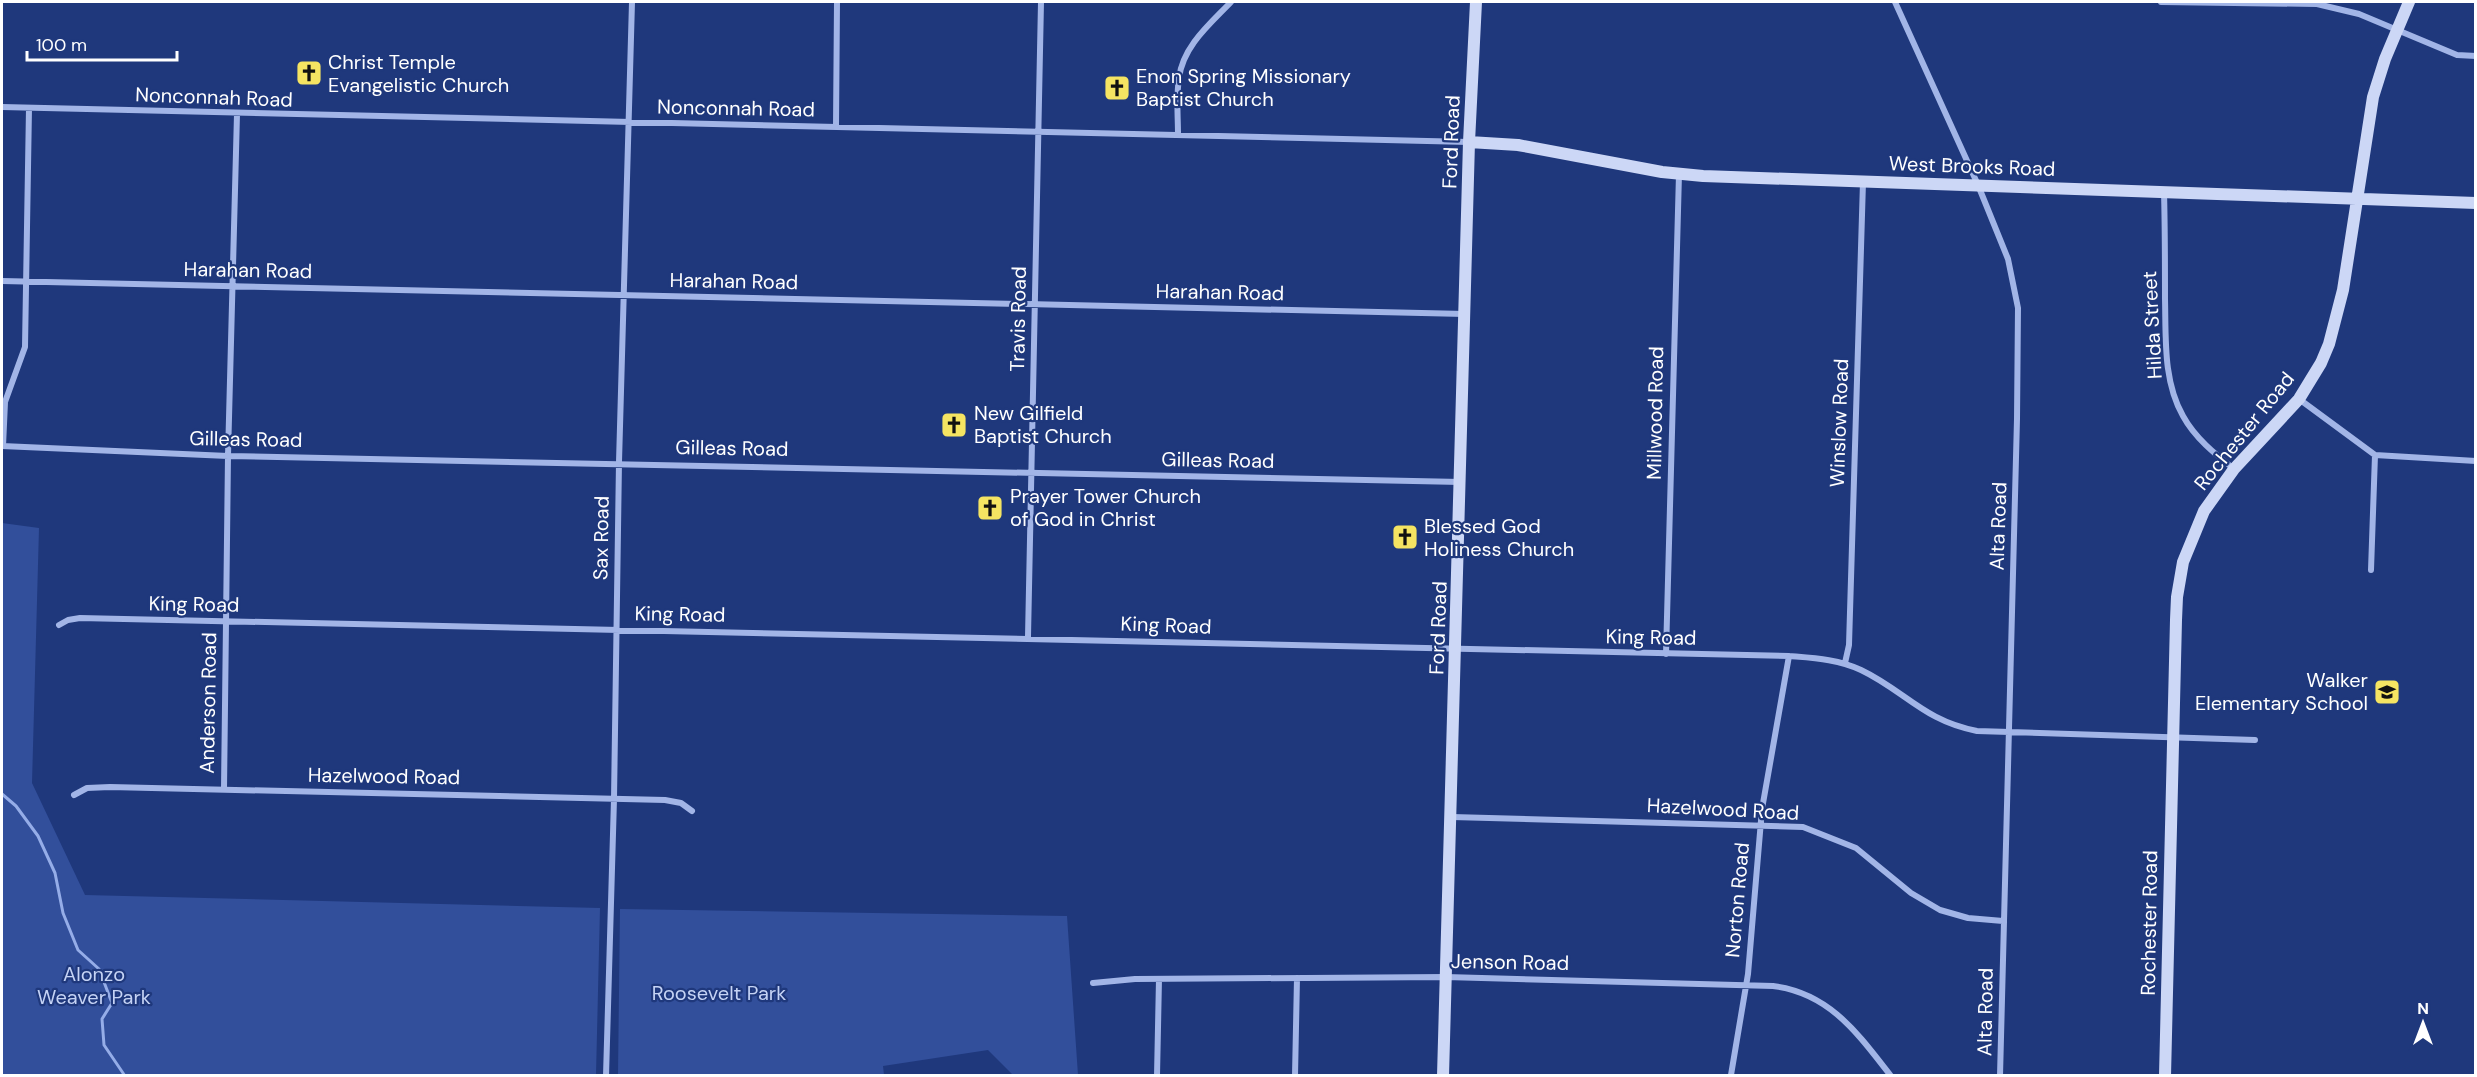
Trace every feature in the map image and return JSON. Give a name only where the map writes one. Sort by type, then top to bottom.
[{"type":"street","name":"Sax Road","points":[[606,1076],[614,799],[627,123],[632,2]]},
{"type":"street","points":[[836,126],[837,2]]},
{"type":"street","name":"Travis Road","points":[[1028,638],[1041,2]]},
{"type":"street","points":[[1178,135],[1178,79],[1184,60],[1197,38],[1231,2]]},
{"type":"street","name":"Ford Road","points":[[1443,1076],[1469,142],[1476,2]]},
{"type":"street","name":"Alta Road","points":[[1895,2],[1978,185],[2008,259],[2018,308],[2000,1076]]},
{"type":"street","points":[[2161,2],[2317,4],[2359,14],[2457,55],[2475,56]]},
{"type":"street","name":"Rochester Road","points":[[2165,1076],[2176,609],[2181,571],[2201,516],[2234,469],[2299,399],[2321,363],[2333,334],[2341,304],[2359,199],[2360,175],[2373,97],[2385,59],[2409,2]]},
{"type":"street","name":"Nonconnah Road","points":[[2,107],[1469,142]]},
{"type":"street","points":[[2,446],[4,402],[25,347],[29,108]]},
{"type":"street","name":"Anderson Road","points":[[224,789],[228,456],[237,114]]},
{"type":"street","name":"West Brooks Road","points":[[1469,142],[1549,149],[1679,174],[2475,203]]},
{"type":"street","name":"Millwood Road","points":[[1666,654],[1679,174]]},
{"type":"street","name":"Winslow Road","points":[[1845,663],[1850,645],[1863,182]]},
{"type":"street","name":"Hilda Street","points":[[2164,192],[2165,322],[2169,379],[2179,408],[2187,422],[2208,447],[2234,469]]},
{"type":"street","name":"Harahan Road","points":[[2,281],[1466,314]]},
{"type":"street","points":[[2299,399],[2375,455],[2475,461]]},
{"type":"street","name":"Gilleas Road","points":[[2,446],[228,456],[619,462],[1461,482]]},
{"type":"street","points":[[2371,570],[2375,455]]},
{"type":"street","name":"King Road","points":[[58,625],[80,618],[1789,656],[1845,663],[1876,678],[1943,722],[1977,731],[2255,740]]},
{"type":"street","name":"Norton Road","points":[[1731,1075],[1746,984],[1760,824],[1789,656]]},
{"type":"street","name":"Hazelwood Road","points":[[74,795],[94,787],[614,799],[674,801],[692,811]]},
{"type":"street","name":"Hazelwood Road","points":[[1452,817],[1803,827],[1856,848],[1911,893],[1940,910],[1968,918],[2003,921]]},
{"type":"street","name":"Jenson Road","points":[[1093,984],[1159,979],[1446,977],[1746,984],[1787,988],[1810,996],[1826,1005],[1850,1025],[1891,1076]]},
{"type":"street","points":[[1295,1076],[1297,978]]},
{"type":"street","points":[[1157,1076],[1159,979]]},
{"type":"green space","name":"Alonzo Weaver Park","points":[[2,523],[39,528],[32,783],[85,895],[600,908],[596,1075],[2,1075]]},
{"type":"green space","name":"Roosevelt Park","points":[[620,909],[1067,916],[1078,1075],[1013,1075],[988,1050],[883,1066],[884,1075],[618,1075]]},
{"type":"waterway","points":[[2,794],[16,806],[38,836],[55,873],[63,913],[78,950],[99,969],[112,1003],[102,1019],[104,1045],[125,1076]]},
{"type":"place","name":"Christ Temple Evangelistic Church","points":[[309,73]]},
{"type":"place","name":"Enon Spring Missionary Baptist Church","points":[[1117,88]]},
{"type":"place","name":"New Gilfield Baptist Church","points":[[954,425]]},
{"type":"place","name":"Prayer Tower Church of God in Christ","points":[[990,508]]},
{"type":"place","name":"Blessed God Holiness Church","points":[[1405,537]]},
{"type":"place","name":"Walker Elementary School","points":[[2387,692]]}]
